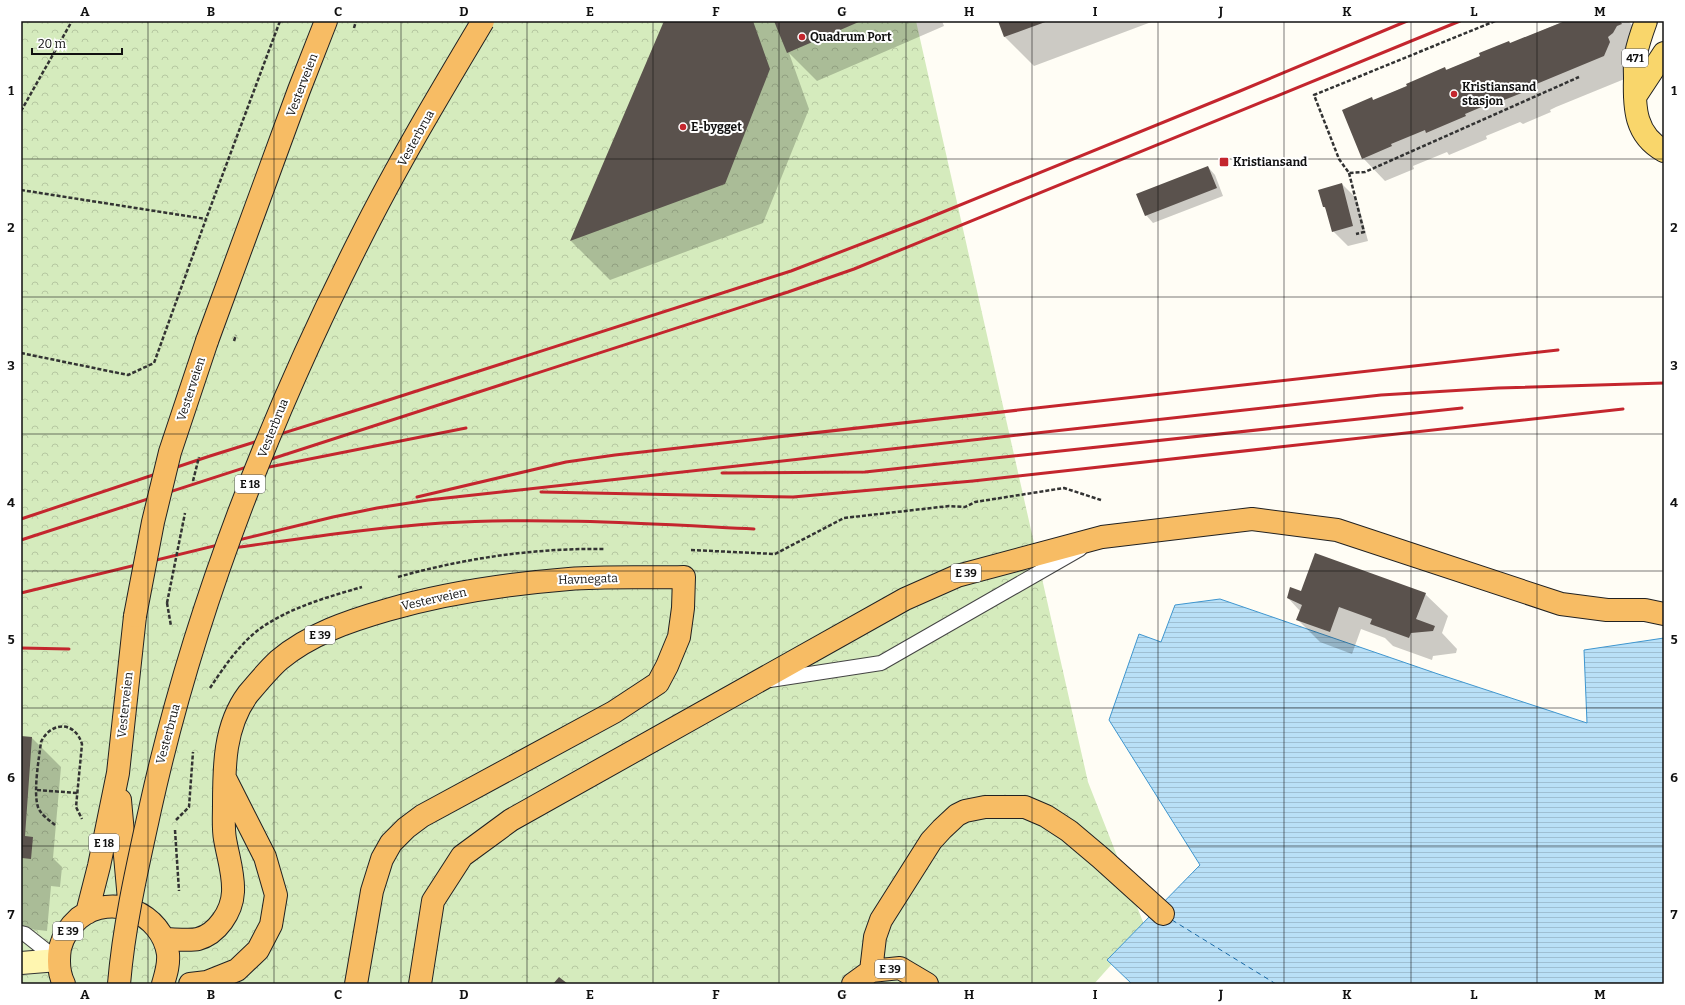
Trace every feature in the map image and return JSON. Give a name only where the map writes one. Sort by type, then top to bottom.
[{"type":"highway","name":"Vesterveien","points":[[86,913],[99,866],[118,773],[135,616],[153,522],[170,452],[207,341],[296,97],[326,21]]},
{"type":"highway","name":"Vesterbrua","points":[[119,984],[136,873],[164,744],[194,639],[233,526],[286,397],[360,238],[435,102],[483,21]]},
{"type":"highway","name":"E 39","points":[[420,984],[433,901],[462,856],[511,820],[905,599],[957,576],[1102,537],[1252,519],[1337,530],[1561,604],[1607,610],[1658,609],[1664,595]]},
{"type":"highway","name":"Havnegata","points":[[356,984],[372,891],[382,859],[391,843],[406,828],[422,816],[614,712],[658,682],[667,666],[679,637],[683,608],[684,577],[570,579],[493,587]]},
{"type":"highway","name":"Vesterveien","points":[[164,939],[198,939],[217,929],[228,911],[233,894],[232,877],[224,837],[225,758],[229,736],[237,714],[246,697],[262,678],[280,660],[305,642],[331,629],[372,614],[420,601],[493,587]]},
{"type":"highway","name":"Vesterveien","points":[[118,773],[130,909]]},
{"type":"highway","points":[[190,984],[207,982],[237,970],[258,950],[271,925],[276,895],[265,857],[224,775]]},
{"type":"highway","name":"E 39","points":[[871,971],[875,937],[881,920],[931,841],[957,815],[965,811],[985,807],[1025,807],[1046,816],[1069,831],[1101,858],[1162,914]]},
{"type":"highway","name":"E 39","points":[[64,984],[60,977],[58,960],[62,941],[72,925],[86,913],[100,907],[116,906],[130,909],[144,916],[156,926],[164,939],[168,955],[167,972],[163,984]]},
{"type":"highway","name":"E 39","points":[[853,984],[871,971],[900,968],[927,984]]},
{"type":"main road","name":"471","points":[[1646,21],[1635,55],[1636,116],[1643,131],[1659,148],[1664,151]]},
{"type":"main road","name":"471","points":[[1635,97],[1664,53]]},
{"type":"main road","points":[[21,963],[58,960]]},
{"type":"lane","points":[[758,682],[881,663],[1102,537]]},
{"type":"lane","points":[[21,933],[25,934],[58,960]]},
{"type":"path","points":[[21,111],[72,21]]},
{"type":"path","points":[[21,353],[128,375],[154,363],[280,21]]},
{"type":"path","points":[[1356,234],[1364,232],[1348,173],[1339,159],[1314,95],[1495,21]]},
{"type":"path","points":[[1348,173],[1365,172],[1579,77]]},
{"type":"path","points":[[21,190],[206,219]]},
{"type":"path","points":[[232,348],[236,335]]},
{"type":"path","points":[[193,482],[200,451]]},
{"type":"path","points":[[167,603],[185,512]]},
{"type":"path","points":[[55,825],[43,815],[38,807],[37,790],[41,742],[44,735],[51,729],[60,726],[68,727],[75,732],[80,738],[82,744],[76,807],[79,816],[83,821]]},
{"type":"path","points":[[37,790],[77,793]]},
{"type":"green space","points":[[21,21],[916,21],[1088,782],[1145,927],[1094,984],[21,984]]},
{"type":"water","points":[[1220,599],[1438,674],[1587,723],[1584,650],[1664,638],[1664,984],[1132,984],[1107,960],[1200,865],[1109,720],[1139,634],[1161,642],[1175,605]]},
{"type":"building","name":"E-bygget","points":[[664,21],[753,21],[770,69],[725,184],[570,241]]},
{"type":"building","name":"Quadrum Port","points":[[774,21],[861,21],[787,53]]},
{"type":"building","points":[[998,21],[1048,21],[1004,37]]},
{"type":"building","name":"Kristiansand stasjon","points":[[1565,21],[1620,21],[1622,24],[1617,26],[1613,33],[1608,37],[1610,42],[1604,56],[1534,85],[1528,88],[1529,90],[1499,102],[1498,100],[1465,114],[1466,116],[1426,133],[1425,130],[1391,144],[1392,146],[1362,159],[1342,110],[1372,97],[1373,100],[1407,86],[1406,84],[1445,67],[1446,70],[1480,56],[1479,53],[1509,41],[1510,43]]},
{"type":"building","points":[[1208,166],[1217,188],[1145,216],[1136,194]]},
{"type":"building","points":[[1342,183],[1353,226],[1332,232],[1325,207],[1323,207],[1318,190]]},
{"type":"building","points":[[1315,553],[1426,593],[1416,619],[1435,626],[1433,631],[1411,633],[1409,638],[1370,624],[1372,619],[1339,607],[1330,632],[1296,620],[1302,605],[1287,598],[1290,587],[1301,591]]},
{"type":"building","points":[[21,736],[32,737],[25,836],[33,837],[31,859],[22,858],[22,861]]},
{"type":"building","points":[[559,977],[568,984],[553,984]]},
{"type":"ferry route","points":[[1172,920],[1276,984]]},
{"type":"railway","points":[[21,519],[210,456],[791,271],[921,221],[1407,21]]},
{"type":"railway","points":[[21,540],[788,292],[854,269],[1460,21]]},
{"type":"railway","points":[[417,497],[566,462],[615,455],[1558,350]]},
{"type":"railway","points":[[21,593],[333,517],[428,500],[1381,395],[1498,388],[1664,383]]},
{"type":"railway","points":[[722,473],[865,472],[1462,408]]},
{"type":"railway","points":[[541,492],[793,497],[973,481],[1623,409]]},
{"type":"railway","points":[[254,470],[466,428]]},
{"type":"railway","points":[[217,550],[386,528],[481,521],[637,523],[754,529]]},
{"type":"railway","points":[[21,648],[69,649]]},
{"type":"place","name":"Quadrum Port","points":[[802,37]]},
{"type":"place","name":"Kristiansand stasjon","points":[[1454,94]]},
{"type":"place","name":"E-bygget","points":[[683,127]]},
{"type":"place","name":"Kristiansand","points":[[1224,162]]}]
